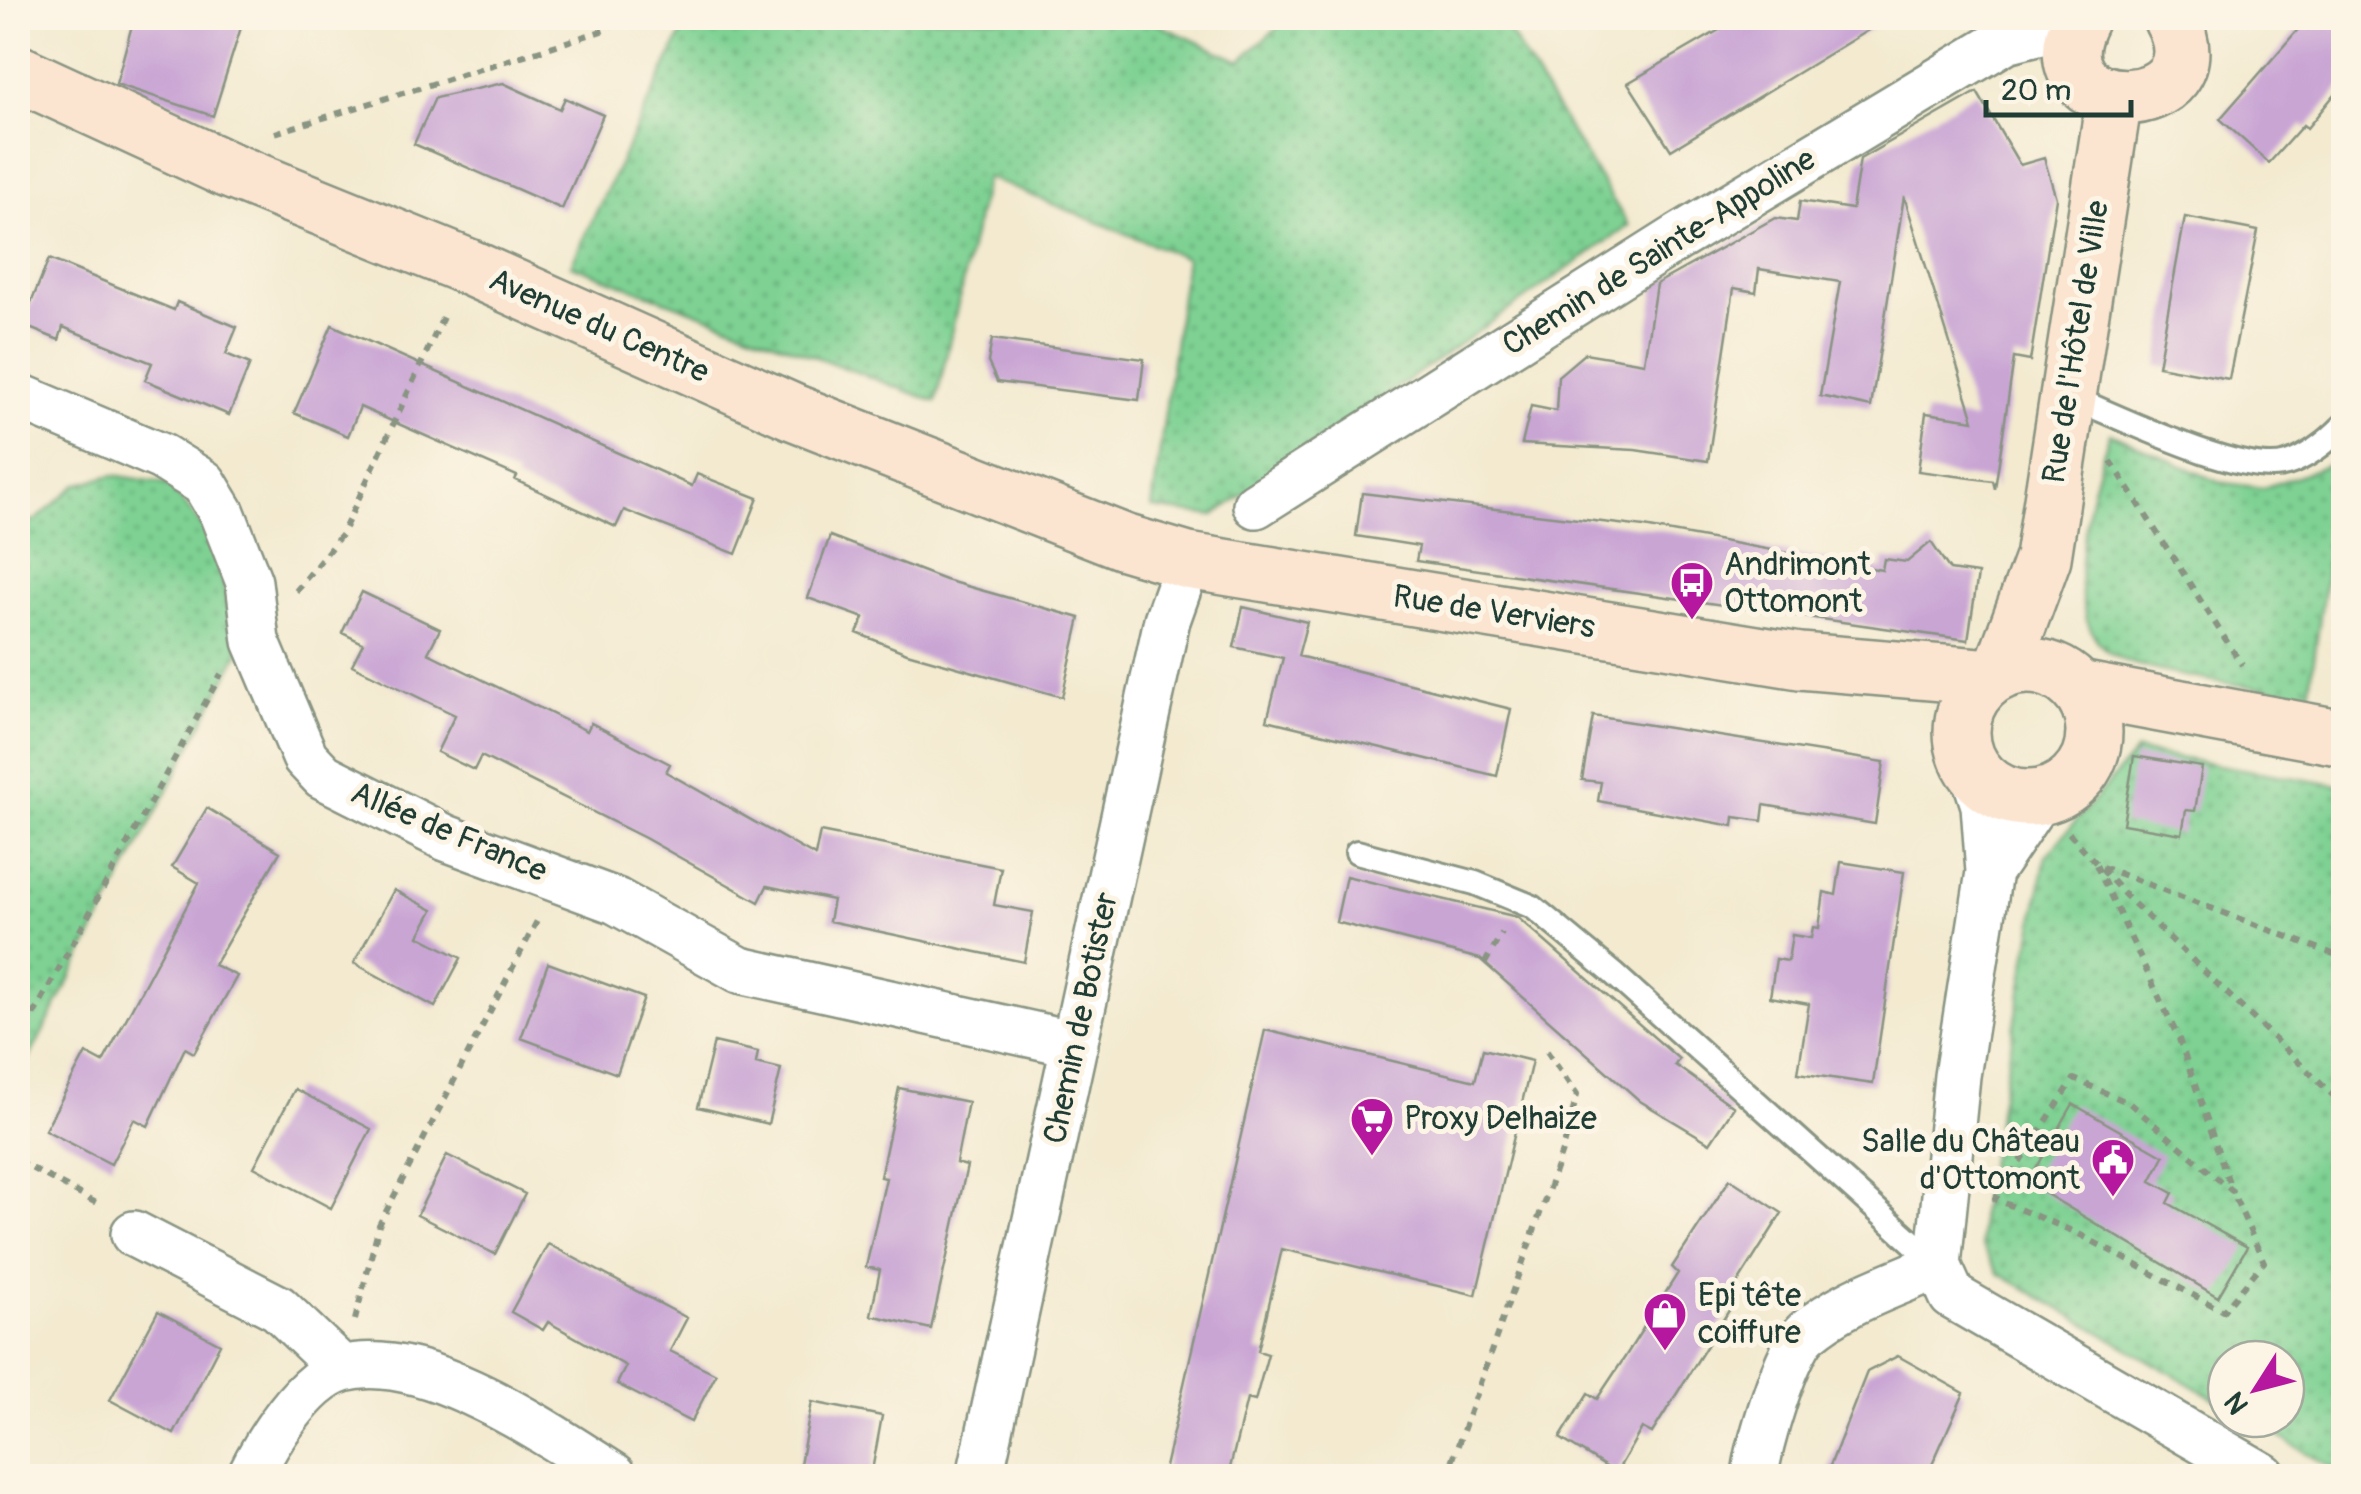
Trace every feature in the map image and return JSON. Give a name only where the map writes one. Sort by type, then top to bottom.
[{"type":"street","points":[[2078,24],[2072,53],[2079,73],[2094,89],[2114,99],[2136,100],[2157,90],[2173,74],[2180,52],[2180,21]]},
{"type":"street","name":"Chemin de Sainte-Appoline","points":[[1256,505],[1679,236],[2006,40],[2078,24]]},
{"type":"street","name":"Avenue du Centre","points":[[18,73],[224,168],[466,266],[794,412],[1124,542],[1188,561]]},
{"type":"street","name":"Rue de l'Hôtel de Ville","points":[[1996,674],[2036,584],[2114,99]]},
{"type":"street","name":"Allée de France","points":[[18,396],[162,458],[204,484],[222,513],[249,582],[256,641],[304,757],[323,776],[446,838],[616,901],[740,970],[1075,1044]]},
{"type":"street","name":"Rue de Verviers","points":[[1188,561],[1800,661],[1996,674]]},
{"type":"street","name":"Chemin de Botister","points":[[980,1476],[1167,620],[1188,561]]},
{"type":"street","name":"Rue de l'Hôtel de Ville","points":[[2036,584],[2049,637],[2076,686]]},
{"type":"street","name":"Rue de Verviers","points":[[1800,661],[1924,708],[1967,749]]},
{"type":"street","points":[[2263,1476],[1952,1296],[1938,1265],[1958,1076],[1989,872],[1984,805],[1967,749],[1971,700],[1996,674],[2028,666],[2053,671],[2076,686],[2283,730],[2344,738]]},
{"type":"street","points":[[2076,686],[2092,712],[2095,736],[2089,761]]},
{"type":"street","points":[[1967,749],[1990,786],[2014,797],[2039,798],[2059,791],[2089,761],[2128,735],[2283,730]]},
{"type":"street","points":[[1989,872],[2039,798]]},
{"type":"street","points":[[134,1234],[278,1308],[342,1369],[412,1372],[461,1386],[614,1476]]},
{"type":"street","points":[[1755,1476],[1778,1389],[1803,1334],[1841,1308],[1938,1265]]},
{"type":"street","points":[[250,1476],[287,1414],[342,1369]]},
{"type":"lane","points":[[2068,396],[2236,463],[2284,465],[2324,445],[2344,426]]},
{"type":"lane","points":[[1357,852],[1475,883],[1534,907],[1938,1265]]},
{"type":"path","points":[[224,168],[282,129],[608,29],[617,18]]},
{"type":"path","points":[[18,1043],[222,673],[256,641],[342,534],[466,266]]},
{"type":"path","points":[[2068,396],[2283,730]]},
{"type":"path","points":[[2039,798],[2096,865],[2344,1106]]},
{"type":"path","points":[[2096,865],[2344,958]]},
{"type":"path","points":[[2096,865],[2179,1039],[2232,1192],[2264,1262],[2223,1311],[2077,1232],[1995,1199],[2074,1079],[2129,1103],[2232,1192]]},
{"type":"path","points":[[342,1369],[380,1225],[558,879]]},
{"type":"path","points":[[1447,1476],[1564,1146],[1577,1094],[1544,1046]]},
{"type":"path","points":[[18,1161],[118,1214],[134,1234]]},
{"type":"green space","points":[[689,18],[1144,18],[1240,61],[1288,18],[1500,18],[1629,226],[1213,516],[1152,508],[1186,258],[986,177],[936,402],[571,265]]},
{"type":"green space","points":[[2110,433],[2218,482],[2263,488],[2342,460],[2309,695],[2170,673],[2128,662],[2103,647],[2088,623],[2081,593],[2081,559],[2093,489]]},
{"type":"green space","points":[[113,475],[169,484],[213,540],[239,652],[18,1080],[18,511],[34,522],[76,485]]},
{"type":"green space","points":[[2136,751],[2343,786],[2343,1474],[2283,1439],[2306,1439],[2306,1339],[2206,1339],[2206,1393],[1998,1273],[1981,1245],[1980,1213],[2046,856]]},
{"type":"building","points":[[134,18],[244,18],[213,116],[116,84]]},
{"type":"building","points":[[1740,18],[1888,18],[1671,150],[1628,83]]},
{"type":"building","points":[[2308,18],[2344,18],[2344,83],[2307,128],[2303,125],[2269,163],[2220,119]]},
{"type":"building","points":[[503,83],[560,109],[565,98],[603,115],[562,209],[414,144],[435,98]]},
{"type":"building","points":[[1977,92],[2020,165],[2044,158],[2056,198],[2030,361],[2014,358],[1995,489],[1993,481],[1918,471],[1926,413],[1974,420],[1904,196],[1871,407],[1820,396],[1840,282],[1759,269],[1756,292],[1734,288],[1708,461],[1635,450],[1522,444],[1531,406],[1556,411],[1558,376],[1585,353],[1644,363],[1656,284],[1775,218],[1797,221],[1800,201],[1852,209],[1860,159]]},
{"type":"building","points":[[2185,217],[2258,231],[2229,379],[2158,366]]},
{"type":"building","points":[[49,259],[174,310],[177,302],[237,327],[226,354],[250,364],[229,415],[145,380],[152,363],[63,327],[59,340],[22,325]]},
{"type":"building","points":[[332,325],[692,486],[697,474],[758,498],[736,554],[624,510],[616,527],[515,480],[517,476],[360,407],[348,436],[294,413]]},
{"type":"building","points":[[992,339],[1144,359],[1139,400],[997,382],[988,362]]},
{"type":"building","points":[[1362,493],[1644,527],[1882,570],[1884,559],[1907,562],[1931,542],[1950,570],[1978,574],[1968,640],[1416,561],[1419,546],[1356,536]]},
{"type":"building","points":[[830,536],[945,580],[1080,618],[1062,697],[907,653],[857,633],[864,618],[808,598]]},
{"type":"building","points":[[362,592],[440,629],[428,653],[587,731],[591,723],[670,764],[666,772],[815,856],[820,832],[1001,868],[994,905],[1033,912],[1024,962],[829,921],[833,900],[767,886],[759,902],[645,838],[481,756],[474,770],[437,752],[455,715],[352,665],[363,643],[342,633]]},
{"type":"building","points":[[1243,607],[1307,622],[1298,656],[1511,709],[1497,776],[1267,720],[1283,658],[1234,647]]},
{"type":"building","points":[[1593,716],[1884,762],[1875,824],[1764,805],[1762,821],[1734,817],[1733,826],[1598,801],[1601,782],[1582,780]]},
{"type":"building","points":[[2134,756],[2202,767],[2195,811],[2186,810],[2182,834],[2123,824]]},
{"type":"building","points":[[207,808],[280,852],[214,965],[237,976],[194,1053],[185,1048],[148,1126],[134,1119],[111,1164],[45,1130],[86,1053],[103,1062],[199,883],[172,867]]},
{"type":"building","points":[[1841,862],[1904,872],[1873,1084],[1798,1073],[1809,1004],[1770,997],[1776,959],[1788,961],[1792,935],[1811,938],[1813,927],[1819,928],[1824,892],[1836,895]]},
{"type":"building","points":[[1346,876],[1517,917],[1679,1059],[1675,1065],[1734,1107],[1710,1143],[1640,1101],[1480,959],[1336,922]]},
{"type":"building","points":[[394,890],[433,910],[419,936],[461,958],[435,1007],[354,963]]},
{"type":"building","points":[[548,963],[644,998],[617,1074],[521,1038]]},
{"type":"building","name":"Proxy Delhaize","points":[[1265,1030],[1475,1081],[1483,1049],[1532,1061],[1476,1295],[1282,1249],[1258,1351],[1268,1354],[1255,1401],[1247,1399],[1228,1476],[1163,1476]]},
{"type":"building","points":[[714,1042],[758,1052],[756,1063],[781,1069],[768,1124],[698,1107]]},
{"type":"building","points":[[899,1088],[968,1102],[956,1163],[967,1166],[931,1329],[871,1315],[880,1270],[866,1267],[886,1178],[880,1177]]},
{"type":"building","points":[[295,1089],[371,1129],[331,1208],[254,1167]]},
{"type":"building","name":"Salle du Château d'Ottomont","points":[[2073,1104],[2164,1156],[2151,1181],[2173,1193],[2168,1203],[2247,1247],[2218,1297],[2028,1183]]},
{"type":"building","points":[[447,1155],[525,1194],[495,1254],[417,1215]]},
{"type":"building","points":[[1730,1179],[1782,1213],[1727,1300],[1733,1304],[1652,1433],[1642,1428],[1616,1473],[1560,1438],[1588,1393],[1597,1399],[1625,1357],[1678,1273],[1672,1267]]},
{"type":"building","points":[[548,1244],[687,1318],[670,1351],[716,1374],[691,1422],[617,1384],[626,1366],[548,1322],[543,1330],[511,1312]]},
{"type":"building","points":[[158,1311],[220,1344],[174,1434],[110,1400]]},
{"type":"building","points":[[1898,1356],[1964,1393],[1927,1476],[1826,1476],[1867,1372]]},
{"type":"building","points":[[812,1402],[882,1416],[871,1476],[800,1464]]},
{"type":"place","name":"Andrimont Ottomont","points":[[1692,621]]},
{"type":"place","name":"Proxy Delhaize","points":[[1372,1157]]},
{"type":"place","name":"Salle du Château d'Ottomont","points":[[2113,1198]]},
{"type":"place","name":"Epi tête coiffure","points":[[1665,1352]]}]
